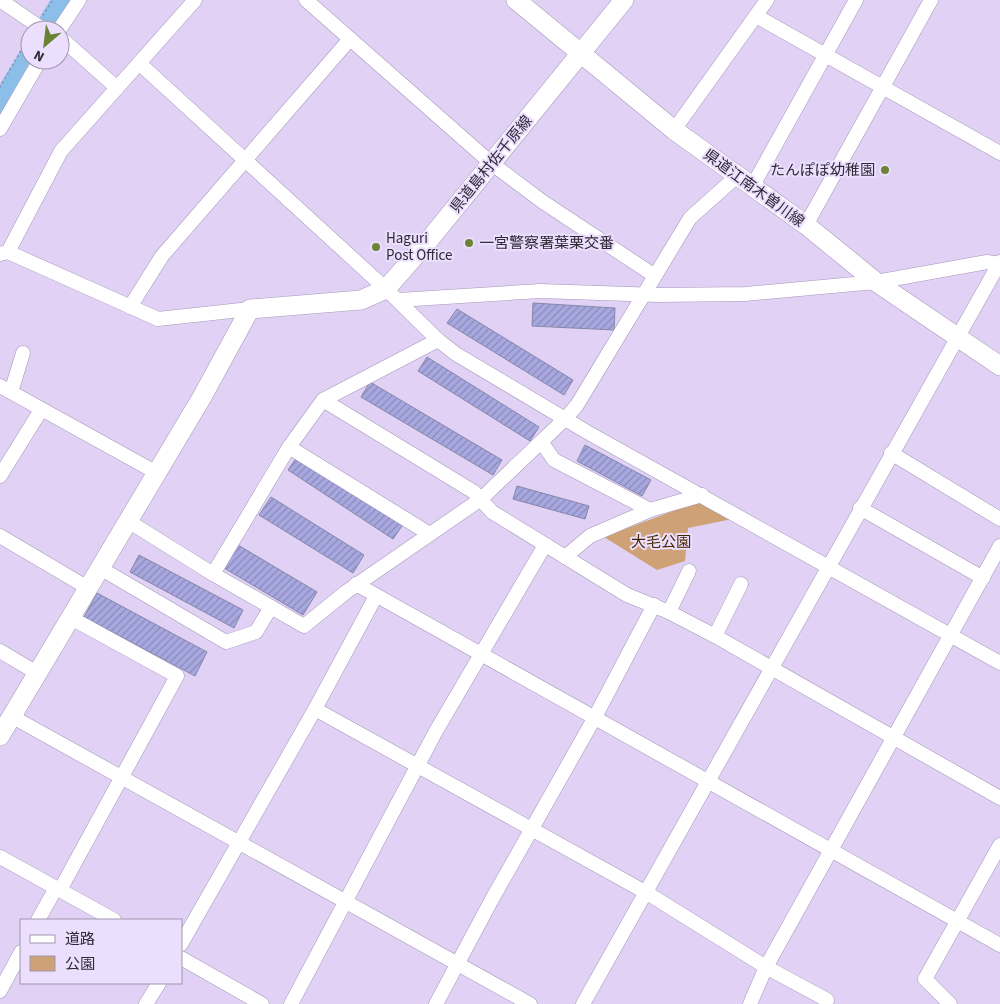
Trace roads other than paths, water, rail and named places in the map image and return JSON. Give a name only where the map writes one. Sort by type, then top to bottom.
[{"type":"main road","name":"県道江南木曽川線","points":[[516,0],[674,130],[806,225],[876,282],[959,336],[1000,366]]},
{"type":"main road","name":"県道島村佐千原線","points":[[250,309],[361,300],[392,294],[417,255],[624,0]]},
{"type":"main road","points":[[0,736],[157,472],[250,309]]},
{"type":"street","points":[[0,0],[25,20]]},
{"type":"street","points":[[66,20],[79,0]]},
{"type":"street","points":[[195,0],[61,150],[4,253],[158,319],[250,309]]},
{"type":"street","points":[[674,130],[767,0]]},
{"type":"street","points":[[128,520],[214,574],[304,626],[356,584],[428,533],[481,499],[542,443],[566,418],[577,405],[690,218],[745,181],[825,54],[856,0]]},
{"type":"street","points":[[806,225],[931,0]]},
{"type":"street","points":[[308,1],[421,99],[491,163],[543,202],[655,276]]},
{"type":"street","points":[[756,16],[1000,153]]},
{"type":"street","points":[[130,307],[162,256],[350,39]]},
{"type":"street","points":[[70,46],[117,88]]},
{"type":"street","points":[[139,63],[392,294],[438,340],[456,354],[587,432],[1000,663]]},
{"type":"street","points":[[0,129],[34,70]]},
{"type":"street","points":[[392,294],[540,291],[746,294],[876,282],[987,262],[1000,263],[860,508],[709,782],[583,1004]]},
{"type":"street","points":[[214,574],[289,447],[324,400],[438,340]]},
{"type":"street","points":[[23,353],[6,389],[41,410],[157,472]]},
{"type":"street","points":[[324,400],[474,492],[492,512],[626,595],[654,605],[714,636],[894,736],[1000,798]]},
{"type":"street","points":[[0,476],[41,410]]},
{"type":"street","points":[[542,443],[554,460],[650,510]]},
{"type":"street","points":[[289,447],[428,533]]},
{"type":"street","points":[[891,453],[1000,519]]},
{"type":"street","points":[[565,557],[590,536],[650,510],[702,496]]},
{"type":"street","points":[[860,508],[983,578]]},
{"type":"street","points":[[0,536],[88,588]]},
{"type":"street","points":[[291,1004],[417,767],[545,545]]},
{"type":"street","points":[[750,1004],[766,967],[1000,546]]},
{"type":"street","points":[[100,568],[226,642],[256,632],[271,607]]},
{"type":"street","points":[[668,612],[689,571]]},
{"type":"street","points":[[356,584],[832,849],[1000,945]]},
{"type":"street","points":[[714,636],[741,584]]},
{"type":"street","points":[[182,942],[315,710],[376,596]]},
{"type":"street","points":[[436,1004],[595,717],[654,605]]},
{"type":"street","points":[[39,919],[58,889],[122,777],[177,676],[71,618]]},
{"type":"street","points":[[0,651],[37,673]]},
{"type":"street","points":[[315,710],[647,893],[766,967],[827,1000]]},
{"type":"street","points":[[11,716],[530,1004]]},
{"type":"street","points":[[950,1004],[925,979],[1000,845]]},
{"type":"street","points":[[0,857],[112,919]]},
{"type":"street","points":[[0,991],[20,954]]},
{"type":"street","points":[[182,959],[262,1004]]},
{"type":"street","points":[[146,1004],[158,984]]},
{"type":"waterway","points":[[50,20],[62,0]]},
{"type":"waterway","points":[[0,104],[20,70]]},
{"type":"place","name":"たんぽぽ幼稚園","points":[[885,170]]},
{"type":"place","name":"一宮警察署葉栗交番","points":[[469,243]]},
{"type":"place","name":"Haguri Post Office","points":[[376,247]]},
{"type":"park label","name":"大毛公園","points":[[661,542]]}]
